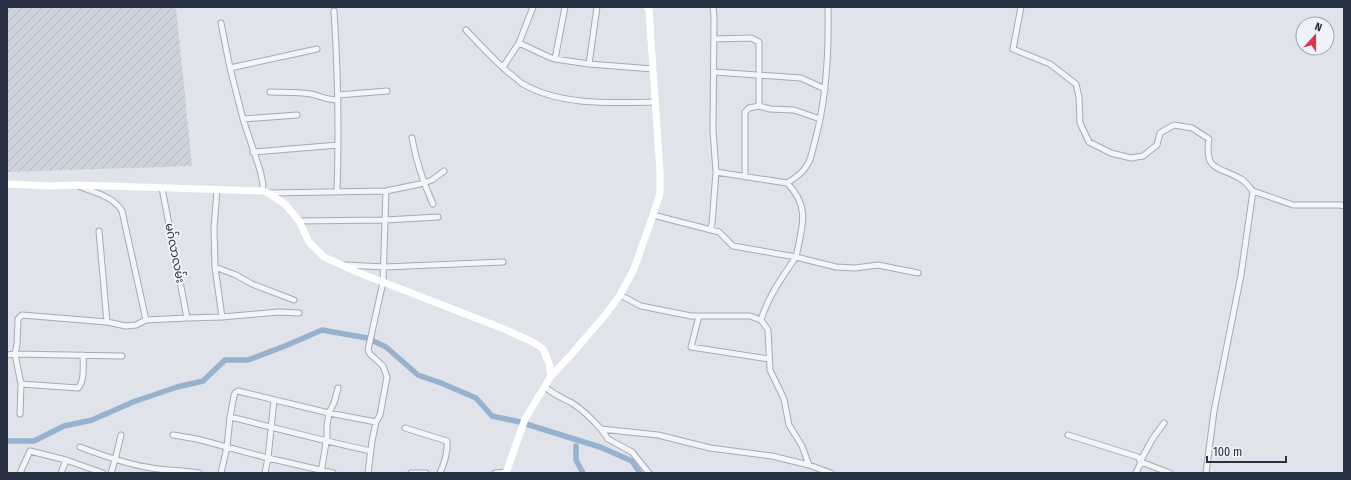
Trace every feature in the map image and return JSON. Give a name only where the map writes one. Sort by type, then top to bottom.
[{"type":"street","points":[[503,67],[519,43],[533,7]]},
{"type":"street","points":[[555,59],[565,7]]},
{"type":"street","points":[[589,64],[597,7]]},
{"type":"street","points":[[495,473],[506,473],[525,418],[551,376],[606,314],[620,294],[634,269],[653,215],[660,193],[660,172],[649,10],[647,7]]},
{"type":"street","points":[[710,230],[712,224],[716,172],[713,130],[713,7]]},
{"type":"street","points":[[716,172],[787,183],[796,178],[809,162],[820,119],[824,90],[827,62],[828,7]]},
{"type":"street","points":[[1021,7],[1013,49],[1050,64],[1076,84],[1079,97],[1080,124],[1089,142],[1111,153],[1131,158],[1143,156],[1157,145],[1160,133],[1174,125],[1192,128],[1209,139],[1207,152],[1211,163],[1222,171],[1242,180],[1253,190],[1293,205],[1344,206]]},
{"type":"street","points":[[334,11],[338,98],[337,192]]},
{"type":"street","points":[[222,23],[230,68],[243,119],[260,170],[265,192],[285,204],[299,221],[309,242],[324,257],[340,265],[504,329],[533,342],[543,349],[549,363],[551,376]]},
{"type":"street","points":[[466,30],[503,67],[523,84],[546,94],[573,100],[612,103],[655,102]]},
{"type":"street","points":[[714,39],[751,38],[759,42],[759,106]]},
{"type":"street","points":[[519,43],[555,59],[589,64],[653,69]]},
{"type":"street","points":[[230,68],[317,49]]},
{"type":"street","points":[[714,72],[800,78],[824,90]]},
{"type":"street","points":[[270,92],[299,92],[322,96],[334,100],[338,98],[387,91]]},
{"type":"street","points":[[745,177],[745,112],[749,108],[759,106],[794,110],[820,119]]},
{"type":"street","points":[[243,119],[297,115]]},
{"type":"street","points":[[412,138],[416,161],[423,183],[433,204]]},
{"type":"street","points":[[253,152],[338,145]]},
{"type":"street","points":[[7,184],[265,192],[337,192],[386,190],[423,183],[432,180],[444,171]]},
{"type":"street","points":[[761,320],[765,307],[779,282],[796,257],[802,228],[803,210],[800,199],[787,183]]},
{"type":"street","points":[[76,185],[112,199],[118,204],[122,211],[146,320]]},
{"type":"street","name":"မဂ်လာလမ်း","points":[[162,188],[187,318]]},
{"type":"street","points":[[217,190],[214,228],[215,267],[222,317]]},
{"type":"street","points":[[368,473],[376,422],[380,415],[387,377],[383,366],[368,350],[383,282],[386,190]]},
{"type":"street","points":[[1206,473],[1214,411],[1241,275],[1253,190]]},
{"type":"street","points":[[653,215],[719,232],[733,246],[796,257],[836,267],[855,268],[878,265],[918,273]]},
{"type":"street","points":[[299,221],[385,220],[438,217]]},
{"type":"street","points":[[99,231],[107,322]]},
{"type":"street","points":[[340,265],[384,267],[503,262]]},
{"type":"street","points":[[215,267],[236,275],[252,284],[294,300]]},
{"type":"street","points":[[620,294],[641,306],[691,316],[750,316],[761,320],[768,330],[770,370],[784,399],[789,425],[802,446],[809,465]]},
{"type":"street","points":[[20,414],[21,384],[15,354],[17,345],[18,319],[22,315],[107,322],[126,326],[136,325],[146,320],[222,317],[279,312],[299,313]]},
{"type":"street","points":[[699,316],[691,347],[769,359]]},
{"type":"street","points":[[7,355],[122,356]]},
{"type":"street","points":[[21,384],[78,388],[81,386],[83,355]]},
{"type":"street","points":[[545,387],[552,393],[573,404],[590,416],[608,439],[632,452],[649,473]]},
{"type":"street","points":[[321,472],[329,413],[334,403],[338,388]]},
{"type":"street","points":[[221,473],[227,448],[230,417],[235,393],[238,392],[376,422]]},
{"type":"street","points":[[265,473],[274,400]]},
{"type":"street","points":[[230,417],[371,451]]},
{"type":"street","points":[[1136,473],[1153,438],[1164,423]]},
{"type":"street","points":[[405,428],[447,441],[448,451],[440,473]]},
{"type":"street","points":[[601,429],[658,435],[710,448],[772,456],[809,465],[831,473]]},
{"type":"street","points":[[111,473],[116,460],[121,434]]},
{"type":"street","points":[[173,435],[197,439],[321,472],[333,473]]},
{"type":"street","points":[[1068,435],[1138,457],[1141,461],[1170,473]]},
{"type":"street","points":[[80,447],[116,460],[146,467],[199,473]]},
{"type":"street","points":[[20,473],[30,451],[66,460],[103,473]]},
{"type":"street","points":[[61,473],[66,460]]},
{"type":"street","points":[[411,473],[426,473]]},
{"type":"shaded area","points":[[7,7],[176,7],[192,166],[7,172]]},
{"type":"waterway","points":[[7,441],[34,441],[64,426],[92,420],[133,402],[177,387],[203,381],[225,360],[248,360],[322,330],[367,338],[386,347],[418,375],[476,398],[492,416],[520,422]]},
{"type":"waterway","points":[[526,424],[600,447],[632,461],[640,473]]},
{"type":"waterway","points":[[576,446],[576,460],[583,473]]}]
